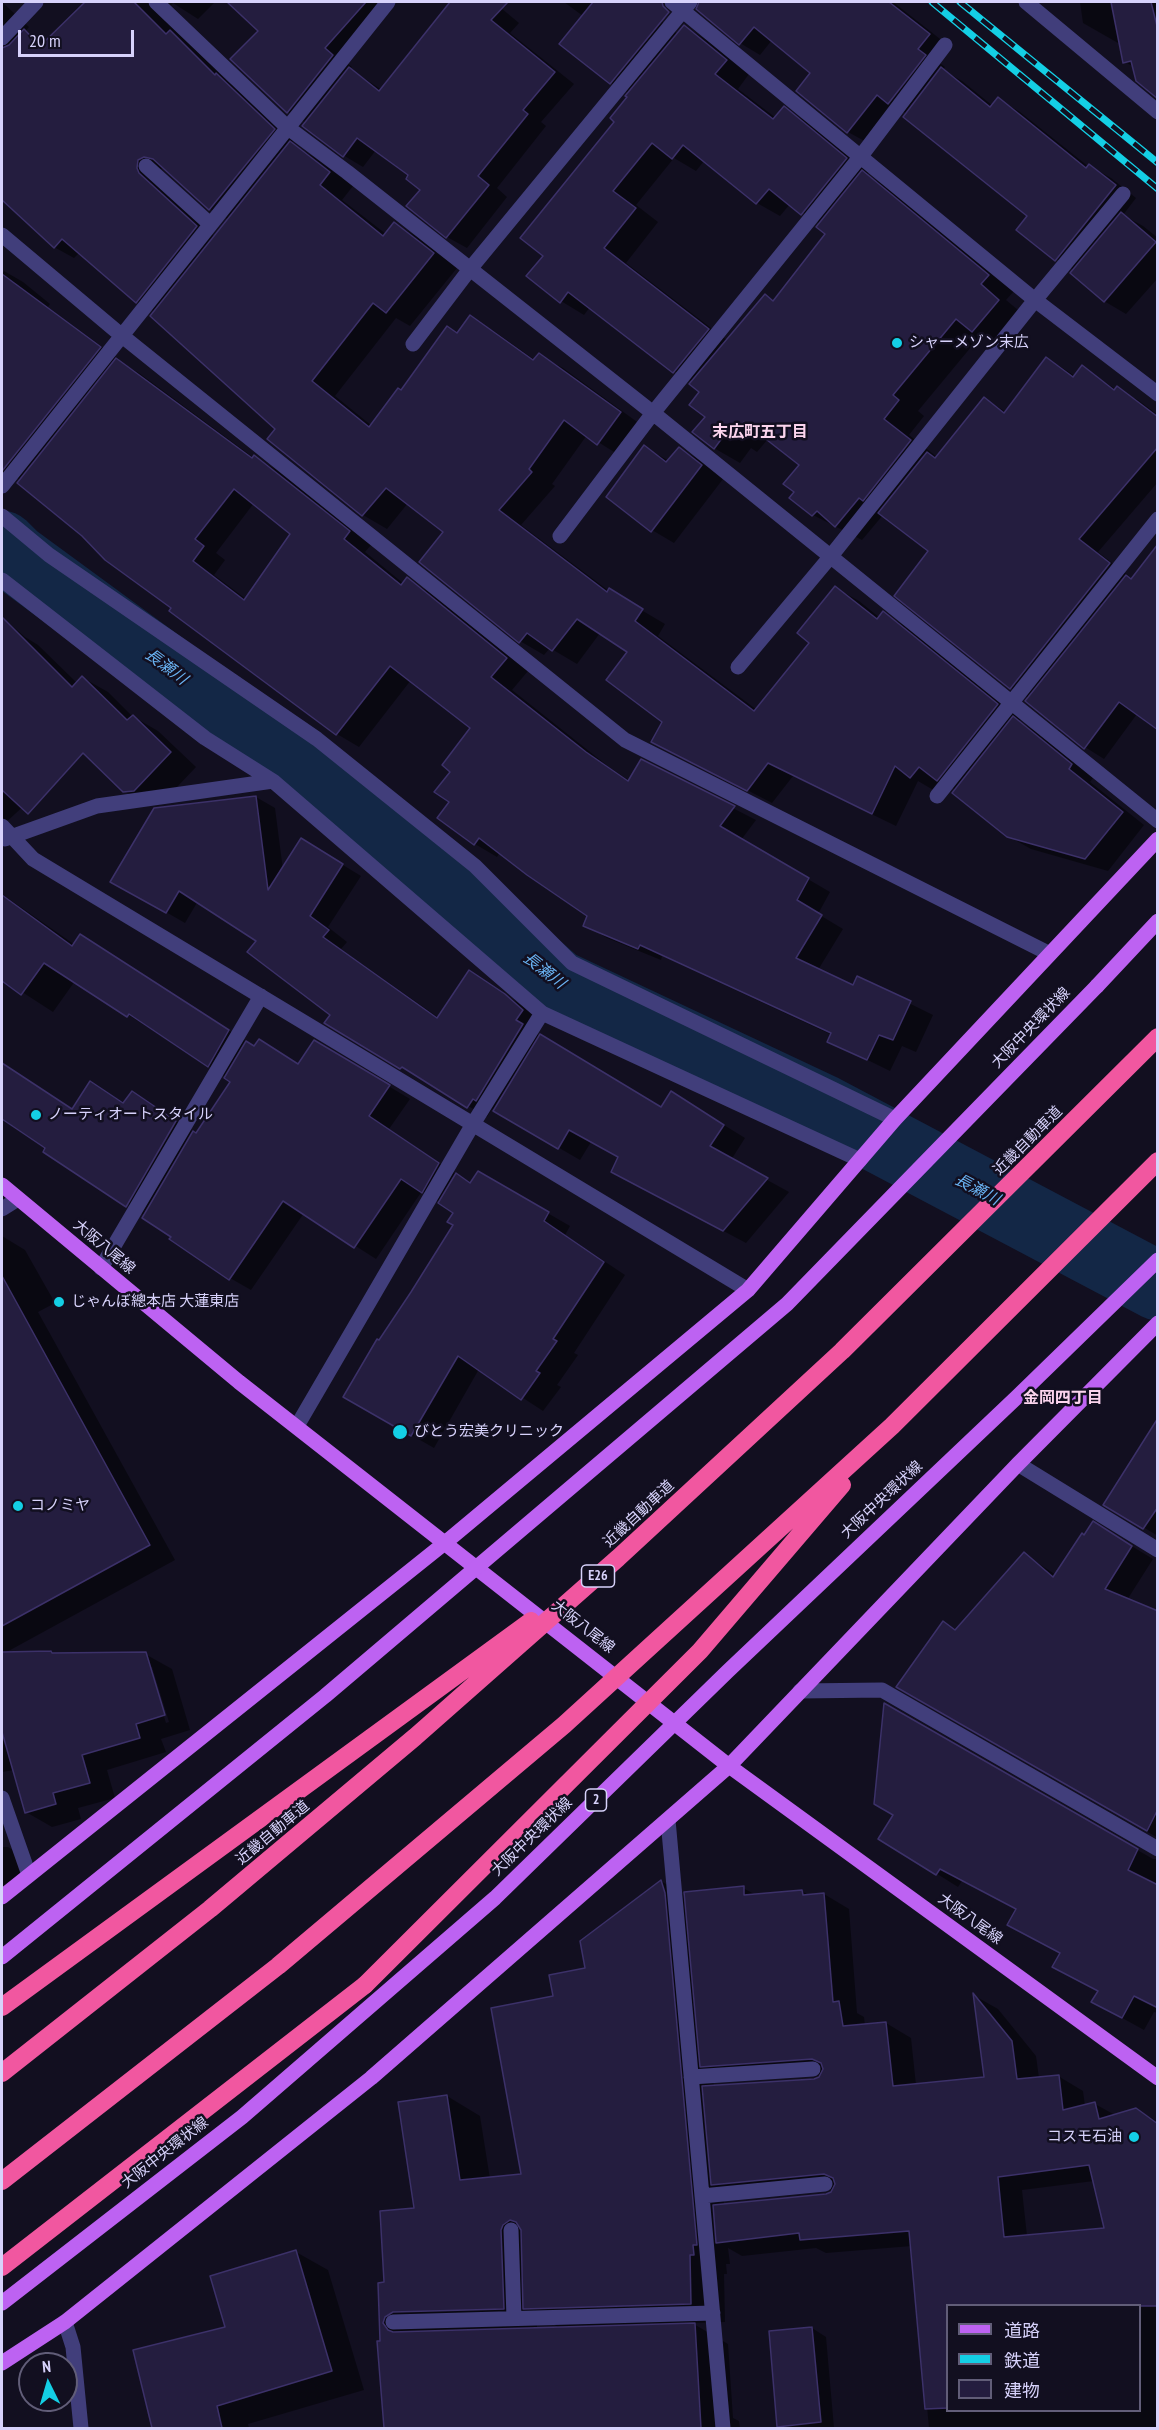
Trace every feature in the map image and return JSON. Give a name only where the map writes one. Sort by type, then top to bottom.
[{"type":"highway","name":"近畿自動車道","points":[[2,2073],[219,1902],[415,1737],[618,1558],[842,1351],[1158,1037]]},
{"type":"highway","points":[[2,2181],[278,1966],[564,1725],[892,1426],[1158,1161]]},
{"type":"highway","points":[[2,2267],[365,1985],[700,1651],[892,1426]]},
{"type":"highway","points":[[2,2007],[618,1558]]},
{"type":"main road","points":[[2,1897],[446,1542],[748,1290],[895,1119],[1158,838]]},
{"type":"main road","name":"大阪中央環状線","points":[[2,1957],[325,1696],[787,1304],[1158,921]]},
{"type":"main road","name":"大阪八尾線","points":[[2,1185],[239,1382],[729,1766],[1158,2078]]},
{"type":"main road","name":"大阪中央環状線","points":[[2,2303],[242,2117],[495,1898],[728,1671],[1158,1260]]},
{"type":"main road","points":[[2,2363],[65,2322],[371,2078],[729,1766],[1018,1464],[1158,1323]]},
{"type":"street","points":[[2,38],[36,2]]},
{"type":"street","points":[[156,2],[287,127],[653,413],[1158,821]]},
{"type":"street","points":[[2,486],[388,2]]},
{"type":"street","points":[[1026,2],[1158,112]]},
{"type":"street","points":[[413,344],[470,269],[682,5],[1035,300],[1158,394]]},
{"type":"street","points":[[560,536],[653,413],[861,156],[945,45]]},
{"type":"street","points":[[146,165],[210,224]]},
{"type":"street","points":[[738,667],[831,556],[1035,300],[1123,194]]},
{"type":"street","points":[[2,235],[121,335],[625,740],[1050,954]]},
{"type":"street","points":[[2,516],[49,555],[317,739],[475,866],[572,963],[895,1119]]},
{"type":"street","points":[[937,796],[1158,519]]},
{"type":"street","points":[[2,580],[205,738],[273,781],[543,1013],[860,1160]]},
{"type":"street","points":[[5,834],[96,806],[273,781]]},
{"type":"street","points":[[5,834],[33,859],[748,1290]]},
{"type":"street","points":[[101,1268],[261,996]]},
{"type":"street","points":[[297,1426],[473,1124],[543,1013]]},
{"type":"street","points":[[2,1209],[18,1199]]},
{"type":"street","points":[[1018,1464],[1158,1550]]},
{"type":"street","points":[[800,1691],[882,1690],[1158,1849]]},
{"type":"street","points":[[2,1798],[29,1875]]},
{"type":"street","points":[[668,1820],[723,2428]]},
{"type":"street","points":[[691,2077],[813,2069]]},
{"type":"street","points":[[702,2196],[825,2184]]},
{"type":"street","points":[[512,2230],[514,2318]]},
{"type":"street","points":[[393,2322],[712,2313]]},
{"type":"street","points":[[65,2322],[73,2347],[81,2428]]},
{"type":"building","points":[[85,2],[134,2],[166,34],[170,30],[215,75],[216,73],[275,129],[209,210],[153,159],[144,157],[138,160],[139,173],[197,226],[136,303],[62,239],[54,248],[2,200],[2,48],[9,45],[24,29],[40,46]]},
{"type":"building","points":[[227,2],[366,2],[325,48],[333,55],[287,113],[230,59],[258,31]]},
{"type":"building","points":[[450,2],[508,2],[491,20],[555,72],[523,110],[528,114],[478,176],[489,185],[446,238],[406,206],[420,190],[406,179],[408,175],[357,138],[343,157],[302,126],[349,67],[379,91]]},
{"type":"building","points":[[593,2],[662,2],[669,12],[610,84],[559,44]]},
{"type":"building","points":[[699,2],[889,2],[930,34],[918,49],[926,55],[888,104],[877,95],[847,133],[796,91],[810,73],[754,27],[739,45],[696,9]]},
{"type":"building","points":[[1111,2],[1151,2],[1158,30],[1158,99],[1136,81],[1131,61],[1123,63]]},
{"type":"building","points":[[684,25],[727,60],[715,74],[773,119],[784,106],[847,158],[801,215],[769,189],[756,204],[683,145],[672,159],[652,143],[613,191],[636,208],[604,248],[709,329],[673,373],[568,292],[560,303],[526,276],[543,256],[520,238],[614,122],[610,118],[627,97],[625,96]]},
{"type":"building","points":[[941,67],[990,107],[998,97],[1086,168],[1089,164],[1116,185],[1055,261],[1016,230],[1027,216],[903,117]]},
{"type":"building","points":[[290,141],[330,172],[320,185],[383,236],[394,222],[434,253],[386,313],[373,303],[312,381],[369,427],[398,388],[401,390],[447,326],[457,333],[470,315],[533,360],[539,353],[621,412],[597,445],[564,420],[529,469],[532,472],[499,510],[607,592],[609,588],[643,609],[635,621],[754,711],[809,643],[797,633],[835,586],[877,619],[883,611],[998,704],[937,781],[919,767],[910,778],[895,766],[872,814],[768,763],[747,791],[651,742],[662,722],[606,680],[627,652],[577,619],[552,651],[527,633],[519,643],[419,562],[443,532],[386,488],[362,516],[267,439],[275,429],[150,316]]},
{"type":"building","points":[[862,170],[989,275],[981,284],[999,300],[972,332],[956,319],[893,395],[899,400],[884,419],[911,440],[863,501],[859,498],[835,527],[817,511],[812,516],[789,498],[794,492],[783,484],[799,465],[744,422],[731,438],[725,434],[714,449],[692,432],[705,417],[689,405],[699,392],[689,384],[765,294],[773,301],[825,234],[816,227]]},
{"type":"building","points":[[1121,212],[1156,242],[1104,302],[1070,273]]},
{"type":"building","points":[[2,274],[101,347],[2,471]]},
{"type":"building","points":[[1046,357],[1073,377],[1082,365],[1114,390],[1117,386],[1158,417],[1158,447],[1079,539],[1110,563],[1010,689],[894,596],[928,551],[878,513],[927,452],[935,458],[984,397],[1004,413]]},
{"type":"building","points":[[116,358],[252,458],[254,455],[350,531],[344,539],[401,585],[407,577],[507,658],[491,677],[586,752],[628,781],[641,759],[735,806],[720,826],[809,878],[797,900],[822,915],[796,958],[853,985],[857,976],[911,1001],[893,1040],[879,1035],[867,1060],[827,1042],[831,1033],[640,945],[638,949],[583,926],[587,916],[527,875],[479,838],[474,845],[437,818],[449,802],[434,792],[450,772],[442,765],[470,728],[390,666],[336,735],[169,611],[171,608],[105,560],[82,536],[17,483]],"holes":[[[234,489],[290,534],[244,600],[193,561],[204,546],[195,539]]]},
{"type":"building","points":[[644,445],[666,462],[679,447],[702,465],[651,532],[606,497]]},
{"type":"building","points":[[1158,544],[1158,730],[1119,702],[1084,749],[1025,701],[1126,575],[1131,579]]},
{"type":"building","points":[[2,617],[72,687],[82,676],[127,720],[133,715],[171,752],[134,791],[123,792],[83,753],[28,814],[2,790]]},
{"type":"building","points":[[1013,716],[1072,764],[1069,769],[1123,812],[1085,859],[1007,837],[952,793]]},
{"type":"building","points":[[256,796],[268,890],[301,838],[343,864],[310,916],[329,930],[323,937],[437,1018],[469,970],[505,994],[523,1010],[516,1020],[523,1024],[476,1101],[473,1099],[467,1108],[402,1067],[400,1069],[324,1023],[330,1015],[247,952],[256,941],[179,891],[166,913],[110,882],[154,808]]},
{"type":"building","points":[[2,895],[72,946],[80,934],[229,1030],[208,1067],[129,1014],[127,1017],[44,963],[21,995],[2,981]]},
{"type":"building","points":[[540,1034],[661,1107],[671,1091],[724,1125],[710,1146],[768,1178],[723,1231],[611,1172],[618,1157],[569,1130],[558,1149],[493,1111]]},
{"type":"building","points":[[259,1039],[298,1064],[314,1040],[390,1085],[369,1116],[439,1163],[422,1193],[401,1179],[354,1248],[283,1201],[229,1280],[142,1218],[193,1131],[196,1133],[230,1082],[224,1078],[246,1041],[254,1046]]},
{"type":"building","points":[[2,1063],[72,1109],[90,1081],[123,1103],[132,1091],[176,1121],[126,1207],[43,1152],[45,1148],[2,1119]]},
{"type":"building","points":[[478,1171],[549,1212],[544,1221],[604,1262],[553,1339],[557,1341],[536,1371],[540,1373],[521,1400],[458,1356],[411,1436],[343,1397],[377,1339],[379,1340],[411,1292],[453,1225],[447,1222],[453,1213],[438,1203],[456,1173],[470,1183]]},
{"type":"building","points":[[2,1276],[150,1545],[2,1626]]},
{"type":"building","points":[[1158,1418],[1158,1507],[1143,1529],[1103,1505]]},
{"type":"building","points":[[1093,1521],[1132,1546],[1105,1589],[1158,1611],[1158,1809],[1147,1831],[896,1687],[943,1621],[955,1630],[1024,1552],[1053,1577],[1082,1533],[1084,1535]]},
{"type":"building","points":[[51,1651],[52,1653],[146,1652],[165,1715],[136,1724],[140,1738],[82,1755],[90,1783],[53,1793],[56,1804],[25,1813],[2,1732],[2,1652]]},
{"type":"building","points":[[884,1703],[1138,1849],[1128,1870],[1158,1885],[1158,2008],[1134,1996],[1122,2018],[1091,2002],[1098,1991],[1052,1967],[1060,1953],[1007,1925],[1016,1909],[940,1869],[936,1875],[878,1839],[893,1815],[874,1804]]},
{"type":"building","points":[[661,1880],[665,1893],[697,2245],[693,2245],[694,2255],[690,2255],[691,2304],[523,2309],[521,2230],[516,2222],[510,2220],[503,2225],[501,2230],[504,2309],[393,2312],[385,2317],[383,2323],[388,2330],[393,2332],[695,2323],[701,2428],[384,2428],[377,2341],[380,2341],[378,2283],[384,2282],[380,2211],[414,2208],[398,2102],[447,2095],[460,2180],[521,2174],[491,2008],[553,1996],[549,1975],[585,1968],[580,1941]]},
{"type":"building","points":[[744,1886],[744,1895],[802,1890],[803,1895],[824,1893],[833,2002],[839,2001],[843,2026],[886,2022],[893,2086],[984,2077],[973,1993],[1012,2041],[1017,2079],[1059,2075],[1063,2110],[1095,2102],[1099,2119],[1136,2108],[1158,2124],[1158,2306],[1141,2306],[1141,2304],[946,2304],[946,2408],[925,2409],[909,2231],[800,2240],[799,2233],[716,2243],[713,2205],[826,2194],[831,2192],[835,2184],[833,2178],[824,2174],[711,2185],[702,2086],[814,2079],[819,2077],[823,2069],[821,2063],[812,2059],[700,2067],[684,1892]],"holes":[[[1089,2165],[1104,2228],[1004,2237],[998,2177]]]},
{"type":"building","points":[[296,2250],[332,2371],[217,2406],[222,2428],[152,2428],[133,2350],[225,2327],[210,2276]]},
{"type":"building","points":[[812,2327],[821,2422],[777,2427],[769,2331]]},
{"type":"waterway","name":"長瀬川","points":[[2,545],[14,557],[355,807],[557,984],[823,1109],[1158,1286]]},
{"type":"railway","points":[[932,2],[1158,189]]},
{"type":"railway","points":[[960,2],[1158,163]]},
{"type":"place","name":"シャーメゾン末広","points":[[897,343]]},
{"type":"place","name":"ノーティオートスタイル","points":[[36,1115]]},
{"type":"place","name":"じゃんぼ總本店 大蓮東店","points":[[59,1302]]},
{"type":"place","name":"びとう宏美クリニック","points":[[400,1432]]},
{"type":"place","name":"コノミヤ","points":[[18,1506]]},
{"type":"place","name":"コスモ石油","points":[[1134,2137]]},
{"type":"district","name":"末広町五丁目","points":[[760,432]]},
{"type":"district","name":"金岡四丁目","points":[[1063,1398]]}]
